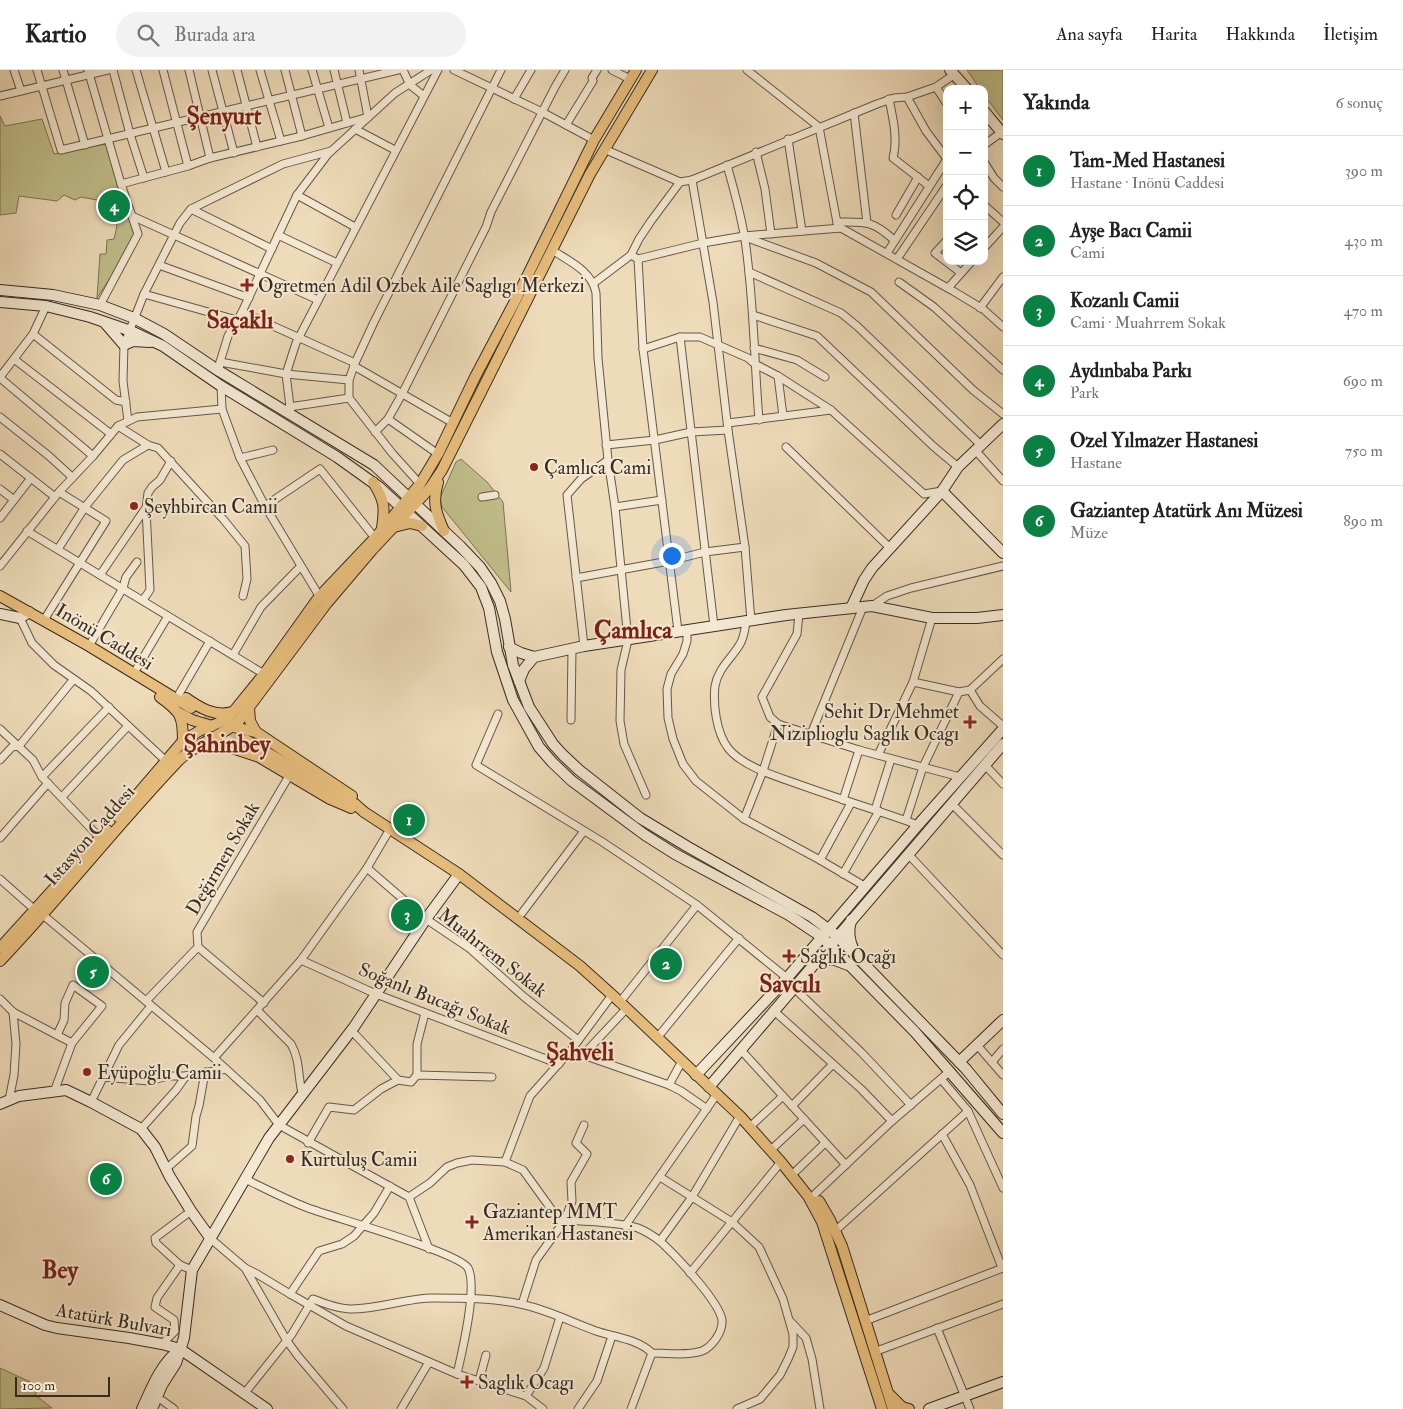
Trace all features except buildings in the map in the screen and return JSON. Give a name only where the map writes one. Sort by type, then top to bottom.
[{"type":"main road","points":[[411,501],[430,488],[442,470],[590,174],[652,70]]},
{"type":"main road","points":[[953,72],[964,85]]},
{"type":"main road","points":[[0,948],[39,912],[182,741],[223,721],[233,712],[378,534],[411,501],[454,423],[594,140],[633,74]]},
{"type":"main road","points":[[988,115],[1002,133]]},
{"type":"main road","points":[[0,290],[53,295],[100,305],[134,318],[220,366],[374,466],[444,531],[480,567],[491,583],[500,601],[513,665],[529,707],[553,744],[579,770],[640,818],[812,917],[830,937],[852,967],[950,1071],[1003,1133]]},
{"type":"main road","points":[[0,302],[46,306],[102,321],[131,331],[156,343],[221,386],[305,436],[373,482],[464,565],[481,587],[489,608],[497,652],[513,700],[539,747],[552,762],[572,781],[644,835],[675,854],[810,928],[830,937],[856,954],[959,1062],[1003,1114]]},
{"type":"main road","points":[[102,321],[124,345],[134,341],[156,343]]},
{"type":"main road","points":[[851,608],[864,580],[890,548],[942,491],[958,467],[1003,424]]},
{"type":"main road","points":[[442,470],[434,496],[439,519],[444,531]]},
{"type":"main road","points":[[373,482],[385,507],[378,534]]},
{"type":"main road","points":[[942,491],[1003,553]]},
{"type":"main road","points":[[323,600],[394,527],[403,510]]},
{"type":"main road","points":[[394,527],[410,523],[422,526]]},
{"type":"main road","name":"Inönü Caddesi","points":[[0,596],[89,646],[191,708]]},
{"type":"main road","name":"Istasyon Caddesi","points":[[0,961],[39,912],[187,752],[196,749],[232,726],[249,708],[323,600]]},
{"type":"main road","points":[[509,647],[534,657],[584,646],[851,608],[867,607],[932,618],[977,618],[1003,615]]},
{"type":"main road","points":[[0,614],[20,618],[29,612]]},
{"type":"main road","points":[[89,646],[109,650],[213,713],[219,715],[233,712]]},
{"type":"main road","points":[[89,646],[100,657],[192,720],[211,726],[232,726],[256,732],[342,789],[390,829],[459,874],[558,949],[621,1001]]},
{"type":"main road","points":[[519,681],[524,668],[534,657]]},
{"type":"main road","points":[[249,708],[250,721],[256,732]]},
{"type":"main road","points":[[179,712],[183,726],[182,741]]},
{"type":"main road","points":[[856,954],[851,943],[846,918],[866,887],[1003,727]]},
{"type":"main road","points":[[246,740],[420,840],[467,871],[522,913],[621,1001],[753,1124],[815,1194],[835,1231],[842,1246],[893,1409]]},
{"type":"main road","points":[[698,1073],[790,983],[816,961],[830,937],[846,918],[908,854],[1003,744]]},
{"type":"main road","points":[[196,749],[223,746],[259,757],[330,800],[365,810]]},
{"type":"main road","points":[[142,1409],[158,1383],[169,1358],[180,1349],[184,1338],[192,1270],[269,1138],[352,1030],[426,919],[459,874]]},
{"type":"main road","points":[[812,917],[846,918]]},
{"type":"main road","points":[[810,928],[813,938],[812,950]]},
{"type":"main road","points":[[711,1084],[774,1010],[812,950],[830,937]]},
{"type":"main road","points":[[816,961],[832,960],[844,962],[852,967]]},
{"type":"main road","points":[[959,1062],[1003,1020]]},
{"type":"main road","points":[[659,1036],[682,1061],[698,1073]]},
{"type":"main road","points":[[711,1084],[717,1094],[740,1116],[808,1196],[822,1222],[882,1409]]},
{"type":"main road","points":[[4,1102],[19,1096],[66,1090],[141,1129],[155,1147],[191,1211],[211,1239]]},
{"type":"main road","name":"Atatürk Bulvarı","points":[[0,1306],[45,1325],[57,1328],[162,1344],[180,1349],[267,1409]]},
{"type":"main road","points":[[929,1409],[1003,1382]]},
{"type":"main road","points":[[152,1409],[158,1383]]},
{"type":"main road","points":[[888,1392],[902,1407],[909,1409]]},
{"type":"street","points":[[14,70],[21,91]]},
{"type":"street","points":[[37,70],[61,150],[398,70]]},
{"type":"street","points":[[63,70],[85,145]]},
{"type":"street","points":[[0,96],[65,81],[89,72],[108,70]]},
{"type":"street","points":[[113,70],[144,178]]},
{"type":"street","points":[[136,70],[166,172]]},
{"type":"street","points":[[163,70],[188,166]]},
{"type":"street","points":[[189,70],[210,158]]},
{"type":"street","points":[[212,70],[234,153]]},
{"type":"street","points":[[237,70],[257,147]]},
{"type":"street","points":[[260,70],[281,141]]},
{"type":"street","points":[[285,70],[302,136]]},
{"type":"street","points":[[312,70],[329,128]]},
{"type":"street","points":[[334,70],[347,123]]},
{"type":"street","points":[[359,70],[368,117]]},
{"type":"street","points":[[403,70],[410,85],[424,96]]},
{"type":"street","points":[[349,380],[220,366],[228,336],[249,298],[297,195],[331,151],[395,93],[431,70]]},
{"type":"street","points":[[349,398],[290,411],[286,374],[299,338],[318,300],[438,70]]},
{"type":"street","points":[[454,70],[469,73],[492,88],[594,140]]},
{"type":"street","points":[[420,484],[375,432],[349,398],[349,380],[354,364],[501,70]]},
{"type":"street","points":[[514,99],[531,70]]},
{"type":"street","points":[[375,432],[388,419],[402,394],[542,112],[565,70]]},
{"type":"street","points":[[566,126],[593,81],[592,78],[597,70]]},
{"type":"street","points":[[612,70],[633,74]]},
{"type":"street","points":[[746,70],[819,127],[838,225],[948,288],[980,308],[1003,327]]},
{"type":"street","points":[[89,72],[121,184],[138,234],[100,305]]},
{"type":"street","points":[[604,149],[680,182],[692,180],[756,152],[889,99],[907,97],[936,87],[953,72]]},
{"type":"street","points":[[936,87],[943,98]]},
{"type":"street","points":[[907,97],[926,131],[943,154]]},
{"type":"street","points":[[889,99],[896,134],[893,158],[929,186]]},
{"type":"street","points":[[854,113],[867,223]]},
{"type":"street","points":[[121,184],[188,166],[210,158],[302,136],[368,117]]},
{"type":"street","points":[[355,129],[395,150]]},
{"type":"street","points":[[988,142],[1002,133]]},
{"type":"street","points":[[788,139],[802,231]]},
{"type":"street","points":[[128,420],[123,381],[124,345],[144,294],[180,223],[191,209],[282,164],[331,151]]},
{"type":"street","points":[[756,152],[765,189],[771,234]]},
{"type":"street","points":[[727,165],[740,210],[749,272],[759,420]]},
{"type":"street","points":[[887,253],[943,165]]},
{"type":"street","points":[[988,168],[1003,187]]},
{"type":"street","points":[[896,215],[918,177]]},
{"type":"street","points":[[692,180],[713,302],[745,547],[749,622],[742,642],[718,674],[715,687],[715,710],[720,731],[728,748],[742,759],[763,771],[918,825]]},
{"type":"street","points":[[680,182],[639,239],[635,257],[643,348],[669,561],[682,631],[687,641],[683,654],[671,674],[667,689],[668,718],[683,764],[696,782],[744,819],[866,887]]},
{"type":"street","points":[[897,259],[943,191]]},
{"type":"street","points":[[297,195],[355,227]]},
{"type":"street","points":[[191,209],[272,249]]},
{"type":"street","points":[[988,209],[1003,222]]},
{"type":"street","points":[[132,216],[318,300]]},
{"type":"street","points":[[594,283],[635,257],[744,236],[867,223],[876,225],[894,240]]},
{"type":"street","points":[[988,244],[1003,227]]},
{"type":"street","points":[[278,236],[337,263]]},
{"type":"street","points":[[744,236],[816,263],[871,292],[974,390],[1003,414]]},
{"type":"street","points":[[943,244],[935,253],[943,259]]},
{"type":"street","points":[[552,250],[582,270],[594,283],[596,293],[598,358],[606,445],[615,507],[628,640],[621,670],[620,721],[624,744],[646,795]]},
{"type":"street","points":[[159,265],[249,298]]},
{"type":"street","points":[[951,265],[962,273]]},
{"type":"street","points":[[948,288],[969,265]]},
{"type":"street","points":[[749,272],[841,313],[857,326],[979,448],[1003,481]]},
{"type":"street","points":[[980,308],[1002,280]]},
{"type":"street","points":[[899,282],[934,307],[1003,370]]},
{"type":"street","points":[[144,294],[237,320]]},
{"type":"street","points":[[46,306],[33,334],[0,377],[93,456]]},
{"type":"street","points":[[242,312],[354,364],[454,423]]},
{"type":"street","points":[[753,314],[818,336],[933,446],[958,467]]},
{"type":"street","points":[[33,334],[116,400],[126,402]]},
{"type":"street","points":[[643,348],[680,336],[700,337],[748,358],[831,410],[924,494],[942,491]]},
{"type":"street","points":[[680,336],[700,493],[714,626]]},
{"type":"street","points":[[754,348],[797,360],[825,377]]},
{"type":"street","points":[[14,358],[111,434]]},
{"type":"street","points":[[778,376],[783,416]]},
{"type":"street","points":[[221,386],[222,409],[240,458],[300,567],[323,600]]},
{"type":"street","points":[[1,562],[57,494],[118,426],[137,417],[222,409]]},
{"type":"street","points":[[606,445],[655,440],[759,420],[831,410]]},
{"type":"street","points":[[0,417],[49,456],[72,478]]},
{"type":"street","points":[[388,419],[438,454]]},
{"type":"street","points":[[118,426],[148,445],[158,448],[245,546],[247,579],[244,596]]},
{"type":"street","points":[[58,549],[85,507],[123,460],[148,445]]},
{"type":"street","points":[[786,447],[890,548]]},
{"type":"street","points":[[240,458],[273,450]]},
{"type":"street","points":[[0,454],[31,478],[57,494],[85,507],[106,521],[44,620]]},
{"type":"street","points":[[584,646],[567,495],[581,479],[608,460]]},
{"type":"street","points":[[143,600],[150,590],[146,508],[148,494],[152,487],[160,480],[171,461]]},
{"type":"street","points":[[265,506],[320,469],[378,534]]},
{"type":"street","points":[[0,518],[31,478]]},
{"type":"street","points":[[0,489],[14,500]]},
{"type":"street","points":[[482,497],[494,495]]},
{"type":"street","points":[[615,507],[662,500]]},
{"type":"street","points":[[100,575],[146,508]]},
{"type":"street","points":[[27,530],[264,674]]},
{"type":"street","points":[[576,578],[669,561],[705,552],[745,547]]},
{"type":"street","points":[[89,646],[123,588],[126,577],[137,562]]},
{"type":"street","points":[[811,734],[867,607],[887,596],[911,588],[1003,566]]},
{"type":"street","points":[[233,655],[260,608],[300,567]]},
{"type":"street","points":[[799,614],[797,634],[762,697],[770,717],[778,724],[859,750],[960,777]]},
{"type":"street","points":[[138,668],[168,616]]},
{"type":"street","points":[[20,618],[32,643],[54,665],[73,680],[83,685],[166,761]]},
{"type":"street","points":[[878,755],[913,682],[932,618]]},
{"type":"street","points":[[179,694],[210,641]]},
{"type":"street","points":[[571,720],[572,649]]},
{"type":"street","points":[[913,682],[959,692],[970,690],[1003,658]]},
{"type":"street","points":[[0,760],[12,747],[18,746],[73,680]]},
{"type":"street","points":[[970,690],[980,706],[1003,727]]},
{"type":"street","points":[[906,820],[923,767],[959,692]]},
{"type":"street","points":[[42,777],[108,707]]},
{"type":"street","points":[[498,714],[476,766],[584,831],[697,905],[739,938],[790,983],[911,1105]]},
{"type":"street","points":[[744,819],[763,771],[778,724]]},
{"type":"street","points":[[62,797],[128,726]]},
{"type":"street","points":[[0,729],[33,760],[42,777],[100,838]]},
{"type":"street","points":[[843,800],[859,750]]},
{"type":"street","points":[[843,874],[877,811],[892,758]]},
{"type":"street","points":[[985,765],[1003,784]]},
{"type":"street","name":"Değirmen Sokak","points":[[198,947],[197,932],[289,776]]},
{"type":"street","points":[[0,838],[48,783]]},
{"type":"street","points":[[820,860],[851,803]]},
{"type":"street","points":[[952,804],[1003,855]]},
{"type":"street","points":[[214,1058],[301,960],[367,868],[390,829]]},
{"type":"street","points":[[522,913],[584,831]]},
{"type":"street","points":[[908,854],[1003,955]]},
{"type":"street","name":"Muahrrem Sokak","points":[[367,868],[426,919],[469,948],[523,996],[578,1040]]},
{"type":"street","points":[[0,879],[214,1058],[260,1100],[279,1125],[409,1197],[429,1249]]},
{"type":"street","points":[[583,1055],[621,1001],[697,905]]},
{"type":"street","points":[[659,1036],[739,938]]},
{"type":"street","points":[[91,1102],[119,1045],[149,1003],[198,947],[264,1003]]},
{"type":"street","name":"Soğanlı Bucağı Sokak","points":[[301,960],[376,994],[559,1064]]},
{"type":"street","points":[[54,1092],[72,1043],[102,1006],[73,986],[65,1003],[64,1020],[58,1035]]},
{"type":"street","points":[[0,999],[13,1012],[72,1043]]},
{"type":"street","points":[[505,1162],[530,1096],[578,1040],[621,1001]]},
{"type":"street","points":[[257,1010],[295,1050],[298,1056],[298,1077],[302,1093]]},
{"type":"street","points":[[774,1010],[892,1121]]},
{"type":"street","points":[[4,1102],[14,1075],[16,1044],[13,1012]]},
{"type":"street","points":[[308,1142],[330,1107],[354,1110],[382,1088],[398,1080],[411,1082],[417,1075],[417,1044],[425,1013]]},
{"type":"street","points":[[352,1030],[398,1080]]},
{"type":"street","points":[[977,1045],[1003,1075]]},
{"type":"street","points":[[572,1049],[583,1055],[669,1085],[707,1109]]},
{"type":"street","points":[[740,1049],[846,1165]]},
{"type":"street","points":[[992,1062],[1003,1049]]},
{"type":"street","points":[[669,1085],[682,1061]]},
{"type":"street","points":[[792,1106],[833,1064]]},
{"type":"street","points":[[103,1078],[149,1081],[168,1076],[186,1076],[226,1069]]},
{"type":"street","points":[[815,1194],[892,1121],[950,1071]]},
{"type":"street","points":[[166,1169],[192,1146],[205,1072]]},
{"type":"street","points":[[417,1075],[492,1077]]},
{"type":"street","points":[[141,1129],[186,1076]]},
{"type":"street","points":[[942,1079],[968,1111],[1003,1188]]},
{"type":"street","points":[[625,1226],[717,1094]]},
{"type":"street","points":[[753,1124],[783,1096]]},
{"type":"street","points":[[835,1231],[968,1111]]},
{"type":"street","points":[[660,1240],[692,1197],[740,1116]]},
{"type":"street","points":[[774,1147],[804,1119]]},
{"type":"street","points":[[522,1304],[536,1260],[565,1220],[572,1201],[572,1182],[587,1154],[576,1143],[584,1125]]},
{"type":"street","points":[[865,1322],[1002,1268],[970,1185],[942,1134]]},
{"type":"street","points":[[796,1171],[825,1142]]},
{"type":"street","points":[[409,1197],[430,1183],[447,1166],[472,1160],[505,1162],[523,1170],[560,1220],[638,1228],[660,1240],[690,1273],[719,1311],[722,1322],[720,1330],[710,1346],[702,1351],[652,1353]]},
{"type":"street","points":[[690,1273],[780,1162]]},
{"type":"street","points":[[660,1177],[732,1222],[759,1247],[783,1299],[793,1334],[793,1347],[780,1375],[760,1399],[737,1409]]},
{"type":"street","points":[[246,1180],[309,1208],[364,1225],[429,1249],[465,1265],[469,1272],[470,1299],[466,1332],[457,1374]]},
{"type":"street","points":[[290,1294],[319,1251],[330,1249],[348,1241],[364,1225],[390,1186]]},
{"type":"street","points":[[191,1211],[155,1238],[156,1243],[180,1265],[192,1270]]},
{"type":"street","points":[[211,1239],[245,1268],[346,1326],[457,1374],[526,1396],[541,1408]]},
{"type":"street","points":[[180,1265],[157,1298],[155,1307],[174,1320],[175,1331],[184,1338]]},
{"type":"street","points":[[245,1268],[287,1341],[343,1409]]},
{"type":"street","points":[[244,1394],[287,1341],[313,1299],[334,1307],[357,1309],[430,1298],[470,1299],[522,1304],[634,1342],[647,1347],[652,1353]]},
{"type":"street","points":[[874,1352],[1003,1304]]},
{"type":"street","points":[[526,1396],[544,1368],[560,1317]]},
{"type":"street","points":[[790,1321],[806,1338],[812,1360],[820,1409]]},
{"type":"street","points":[[937,1328],[970,1409]]},
{"type":"street","points":[[162,1344],[175,1331]]},
{"type":"street","points":[[578,1409],[597,1381],[612,1336]]},
{"type":"street","points":[[631,1409],[652,1353]]},
{"type":"street","points":[[479,1381],[486,1355]]},
{"type":"street","points":[[401,1409],[429,1362]]},
{"type":"street","points":[[163,1401],[174,1409]]},
{"type":"shaded area","points":[[967,70],[1003,70],[1003,120],[988,100],[988,85],[977,85]]},
{"type":"shaded area","points":[[0,116],[5,126],[42,119],[54,154],[106,144],[134,235],[123,258],[97,298],[100,254],[106,254],[107,240],[114,239],[117,226],[113,214],[103,211],[102,201],[81,197],[75,200],[64,195],[57,201],[19,196],[16,213],[0,215]]},
{"type":"shaded area","points":[[461,459],[487,482],[503,502],[511,592],[442,507],[440,498],[456,462]]},
{"type":"shaded area","points":[[0,1368],[39,1386],[35,1395],[52,1408],[0,1409]]},
{"type":"tunnel","points":[[191,708],[246,740]]},
{"type":"place","name":"Aydınbaba Parkı","points":[[114,206]]},
{"type":"place","name":"Ogretmen Adil Ozbek Aile Saglıgı Merkezi","points":[[247,285]]},
{"type":"place","name":"Çamlıca Cami","points":[[534,467]]},
{"type":"place","name":"Şeyhbircan Camii","points":[[134,506]]},
{"type":"place","name":"Sehit Dr Mehmet Niziplioglu Saglık Ocagı","points":[[970,722]]},
{"type":"place","name":"Tam-Med Hastanesi","points":[[409,820]]},
{"type":"place","name":"Kozanlı Camii","points":[[407,915]]},
{"type":"place","name":"Sağlık Ocağı","points":[[789,956]]},
{"type":"place","name":"Ayşe Bacı Camii","points":[[666,964]]},
{"type":"place","name":"Ozel Yılmazer Hastanesi","points":[[93,972]]},
{"type":"place","name":"Eyüpoğlu Camii","points":[[87,1072]]},
{"type":"place","name":"Kurtuluş Camii","points":[[290,1159]]},
{"type":"place","name":"Gaziantep Atatürk Anı Müzesi","points":[[106,1179]]},
{"type":"place","name":"Gaziantep MMT Amerikan Hastanesi","points":[[472,1222]]},
{"type":"place","name":"Saglık Ocagı","points":[[467,1382]]},
{"type":"district","name":"Şenyurt","points":[[224,116]]},
{"type":"district","name":"Saçaklı","points":[[240,320]]},
{"type":"district","name":"Çamlıca","points":[[633,630]]},
{"type":"district","name":"Şahinbey","points":[[227,744]]},
{"type":"district","name":"Savcılı","points":[[790,984]]},
{"type":"district","name":"Şahveli","points":[[580,1052]]},
{"type":"district","name":"Bey","points":[[60,1270]]}]
